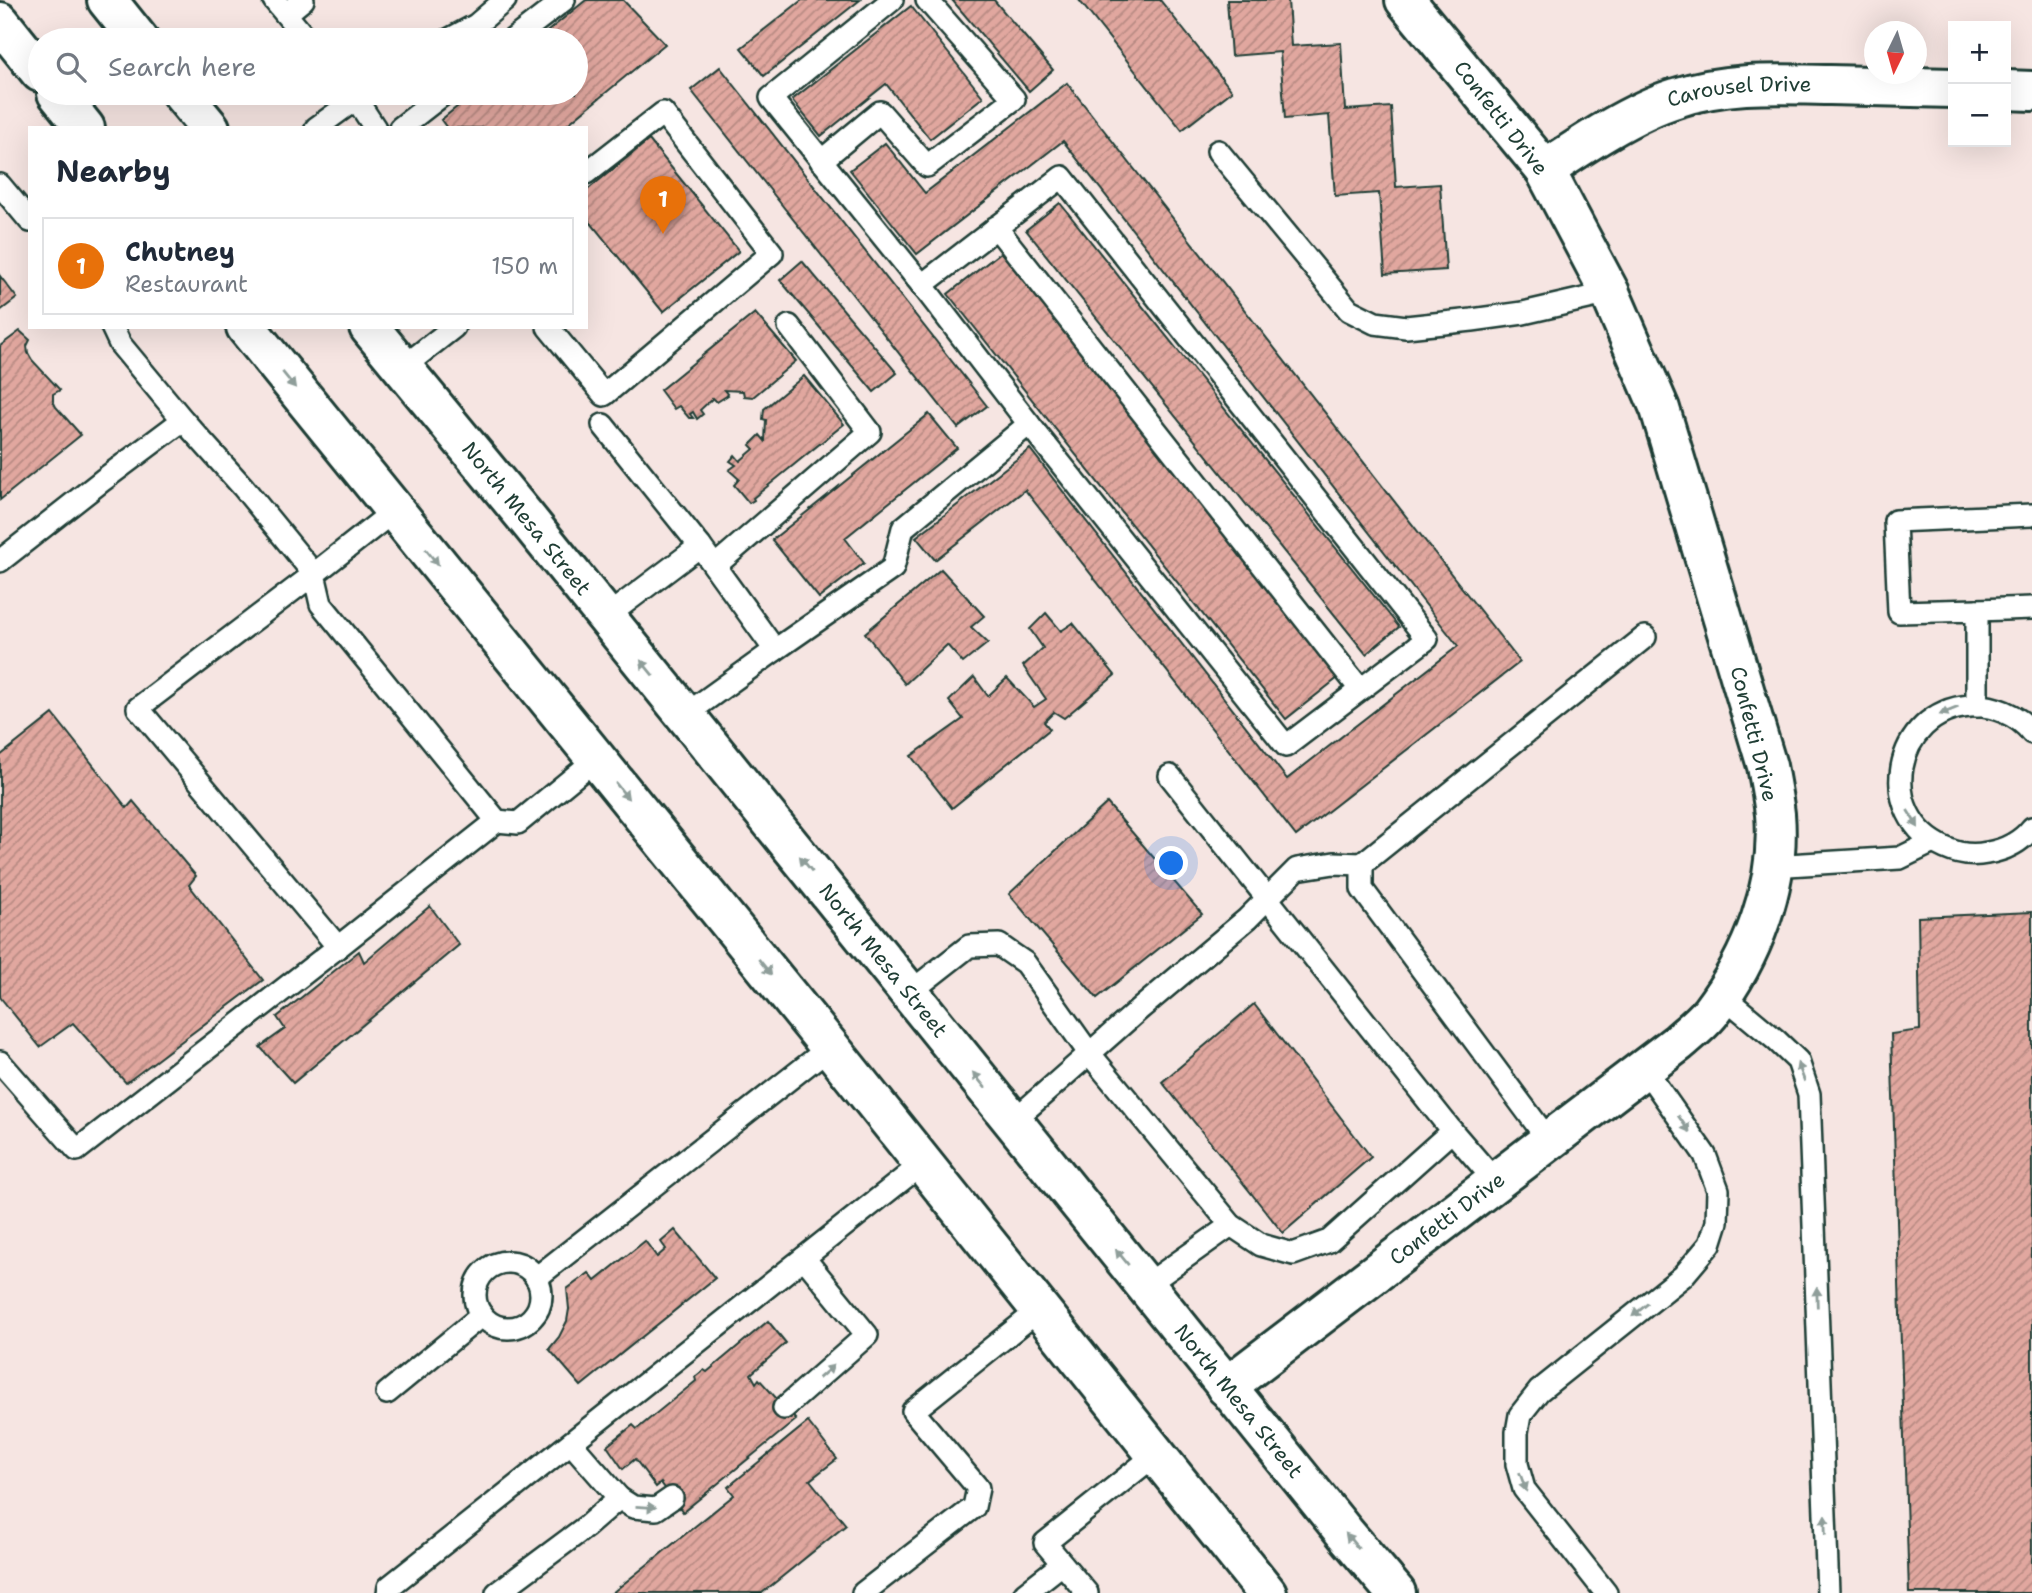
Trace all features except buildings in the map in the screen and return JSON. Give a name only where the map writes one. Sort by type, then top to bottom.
[{"type":"main road","points":[[107,0],[129,28]]},
{"type":"main road","name":"Confetti Drive","points":[[1226,1387],[1679,1042],[1708,1015],[1736,974],[1757,931],[1770,886],[1775,848],[1775,815],[1767,766],[1660,409],[1610,293],[1545,170],[1405,0]]},
{"type":"main road","points":[[5,38],[28,60]]},
{"type":"main road","name":"Carousel Drive","points":[[1545,170],[1650,108],[1676,97],[1718,87],[1761,83],[1948,88]]},
{"type":"main road","points":[[2011,90],[2032,91]]},
{"type":"main road","points":[[67,105],[83,126]]},
{"type":"main road","points":[[191,105],[208,126]]},
{"type":"main road","points":[[248,329],[830,1047],[1267,1593]]},
{"type":"main road","name":"North Mesa Street","points":[[371,329],[607,617],[1226,1387],[1396,1593]]},
{"type":"lane","points":[[297,28],[280,7],[303,0]]},
{"type":"lane","points":[[470,28],[506,0]]},
{"type":"lane","points":[[528,28],[564,0]]},
{"type":"lane","points":[[892,0],[771,98],[1286,746],[1427,639],[1062,177],[922,285]]},
{"type":"lane","points":[[821,161],[880,112],[927,166],[1014,99],[927,0]]},
{"type":"lane","points":[[318,126],[345,105]]},
{"type":"lane","points":[[362,105],[374,126]]},
{"type":"lane","points":[[403,126],[430,105]]},
{"type":"lane","points":[[550,329],[604,396],[772,253],[663,113],[588,171]]},
{"type":"lane","points":[[1218,151],[1349,310],[1375,323],[1406,327],[1472,320],[1523,313],[1610,293]]},
{"type":"lane","points":[[0,185],[28,219]]},
{"type":"lane","points":[[996,227],[1360,689]]},
{"type":"lane","points":[[715,566],[870,432],[789,326]]},
{"type":"lane","points":[[113,329],[120,344],[314,574],[321,604],[497,821]]},
{"type":"lane","points":[[402,368],[451,329]]},
{"type":"lane","points":[[0,561],[183,420]]},
{"type":"lane","points":[[685,715],[893,568],[903,528],[1029,424]]},
{"type":"lane","points":[[603,425],[700,546],[775,650]]},
{"type":"lane","points":[[338,947],[138,708],[394,511]]},
{"type":"lane","points":[[2032,515],[1895,521],[1899,612],[2032,608]]},
{"type":"lane","points":[[607,617],[700,546]]},
{"type":"lane","points":[[1977,610],[1977,705]]},
{"type":"lane","points":[[1012,1122],[1247,919],[1297,869],[1334,863],[1362,864],[1645,637]]},
{"type":"lane","points":[[2030,835],[2004,850],[1980,855],[1955,853],[1933,842],[1915,825],[1903,803],[1900,778],[1905,754],[1917,733],[1936,716],[1959,707],[1977,705],[2008,713],[2032,733]]},
{"type":"lane","points":[[0,1062],[77,1150],[497,821],[518,823],[596,759]]},
{"type":"lane","points":[[1170,776],[1452,1131],[1495,1181]]},
{"type":"lane","points":[[1772,866],[1900,858],[1933,842]]},
{"type":"lane","points":[[1362,864],[1362,889],[1549,1141]]},
{"type":"lane","points":[[909,993],[969,946],[999,945],[1025,963],[1089,1053],[1231,1225],[1261,1245],[1293,1254],[1329,1241],[1452,1131]]},
{"type":"lane","points":[[1722,995],[1798,1061],[1809,1094],[1828,1593]]},
{"type":"lane","points":[[536,1278],[830,1047]]},
{"type":"lane","points":[[1606,1593],[1524,1489],[1517,1464],[1517,1432],[1520,1415],[1539,1391],[1683,1276],[1710,1244],[1717,1222],[1718,1190],[1705,1155],[1644,1068]]},
{"type":"lane","points":[[388,1593],[389,1587],[922,1164]]},
{"type":"lane","points":[[1145,1286],[1231,1225]]},
{"type":"lane","points":[[785,1408],[867,1335],[804,1258]]},
{"type":"lane","points":[[510,1263],[520,1265],[536,1278],[541,1299],[538,1310],[523,1325],[500,1327],[490,1323],[482,1315],[476,1294],[482,1275],[490,1268],[510,1263]]},
{"type":"lane","points":[[863,1593],[974,1507],[978,1488],[913,1411],[1039,1310]]},
{"type":"lane","points":[[387,1394],[482,1315]]},
{"type":"lane","points":[[571,1443],[619,1498],[633,1507],[656,1509],[672,1498]]},
{"type":"lane","points":[[1087,1593],[1045,1543],[1155,1455]]},
{"type":"lane","points":[[497,1593],[587,1526],[619,1498]]},
{"type":"lane","points":[[1025,1593],[1062,1564]]},
{"type":"place","name":"Chutney","points":[[663,234]]}]
